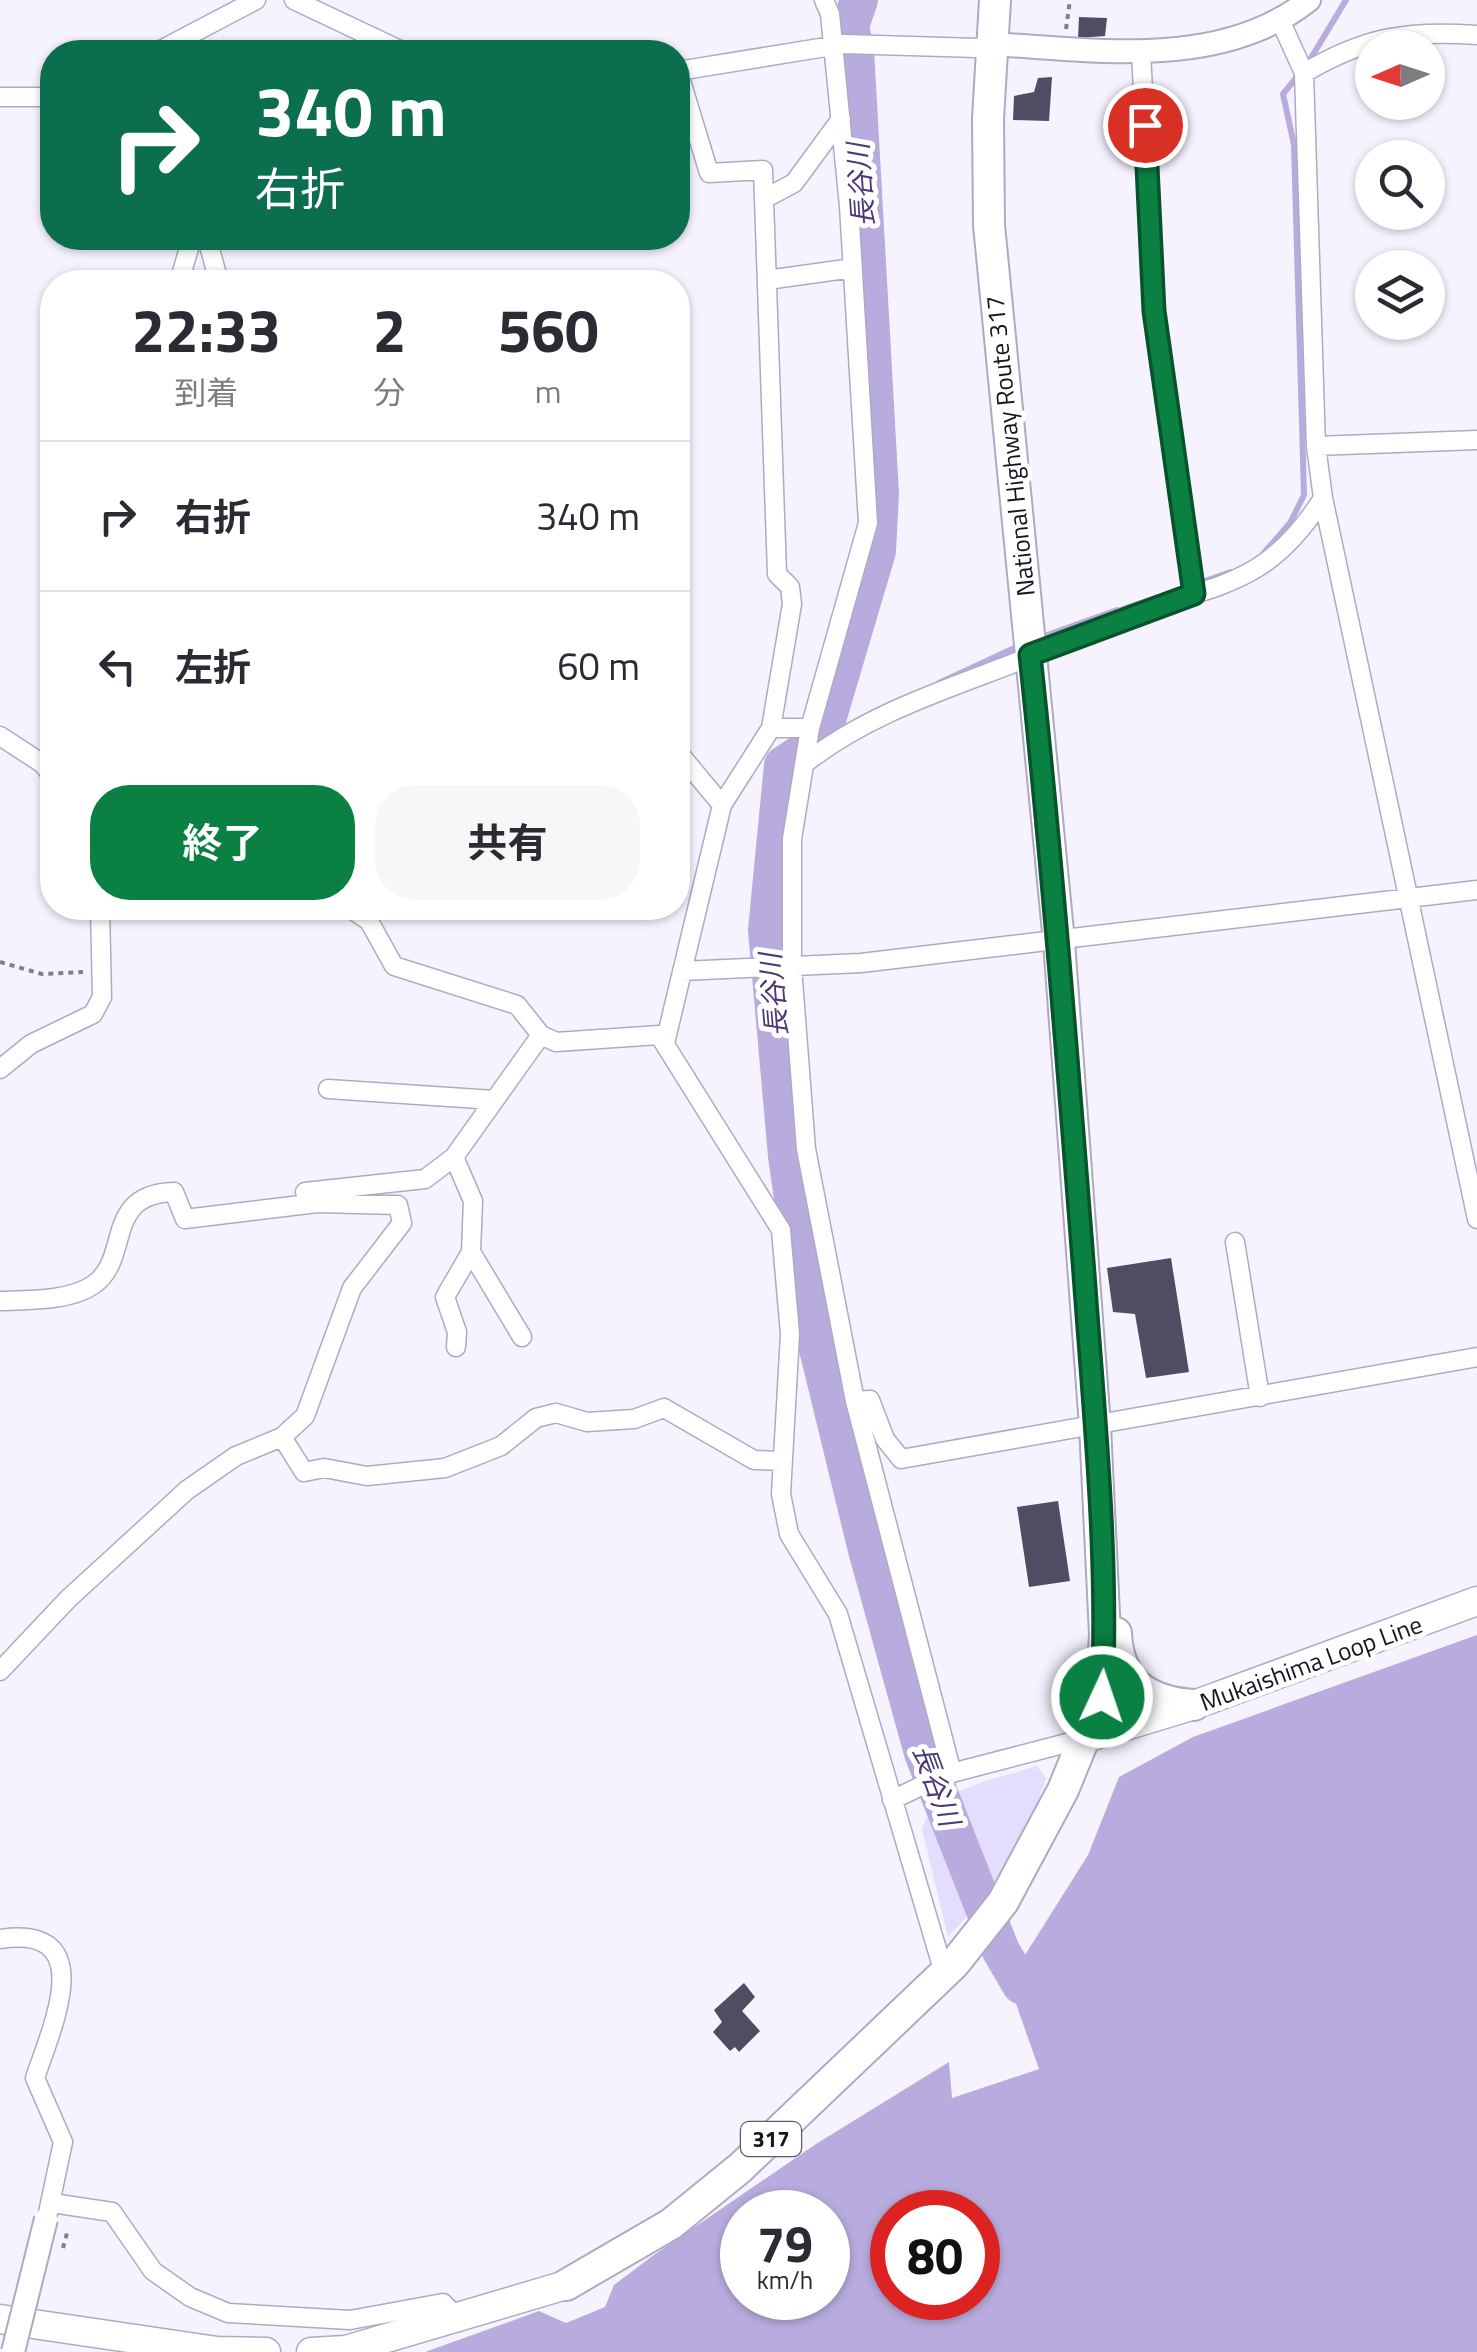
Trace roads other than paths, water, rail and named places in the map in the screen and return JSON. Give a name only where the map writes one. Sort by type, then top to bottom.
[{"type":"highway","name":"National Highway Route 317","points":[[566,2285],[597,2271],[671,2224],[740,2168],[950,1969],[1003,1902],[1086,1738],[1102,1697],[1105,1635],[1095,1426],[1059,942],[989,225],[995,0]]},
{"type":"highway","points":[[1095,1426],[1111,1532],[1117,1656],[1126,1676],[1152,1698],[1194,1705]]},
{"type":"main road","name":"Mukaishima Loop Line","points":[[1086,1738],[1194,1705],[1477,1601]]},
{"type":"main road","points":[[311,2352],[346,2350],[566,2285]]},
{"type":"main road","points":[[0,2319],[218,2351],[266,2352]]},
{"type":"street","points":[[180,40],[256,0]]},
{"type":"street","points":[[294,0],[379,40]]},
{"type":"street","points":[[690,69],[833,45],[976,48],[992,44],[1141,51],[1249,35],[1309,0]]},
{"type":"street","points":[[830,5],[853,268],[868,523],[810,728],[792,839],[787,967],[806,1149],[856,1400],[948,1774]]},
{"type":"street","points":[[1280,20],[1304,72],[1316,446],[1323,498],[1477,1220]]},
{"type":"street","points":[[1304,72],[1368,40],[1424,31],[1477,35]]},
{"type":"street","points":[[1141,51],[1154,311],[1194,594]]},
{"type":"street","points":[[2,93],[40,96]]},
{"type":"street","points":[[665,1043],[722,805],[770,728],[792,604],[790,587],[777,574],[763,170],[709,173],[690,110]]},
{"type":"street","points":[[764,200],[794,183],[840,119]]},
{"type":"street","points":[[766,280],[853,268]]},
{"type":"street","points":[[1316,446],[1477,440]]},
{"type":"street","points":[[804,764],[833,741],[874,720],[1030,655],[1234,583],[1299,536],[1323,498]]},
{"type":"street","points":[[770,728],[810,728]]},
{"type":"street","points":[[0,736],[40,762]]},
{"type":"street","points":[[690,766],[722,805]]},
{"type":"street","points":[[682,971],[787,967],[1059,942],[1477,890]]},
{"type":"street","points":[[0,1069],[30,1044],[94,1014],[102,997],[100,920]]},
{"type":"street","points":[[368,920],[394,966],[517,1005],[541,1034],[556,1042],[659,1035],[781,1230],[790,1334],[781,1494],[789,1534],[838,1614],[950,1969]]},
{"type":"street","points":[[317,1203],[305,1192],[425,1179],[454,1157],[541,1034]]},
{"type":"street","points":[[328,1089],[494,1100]]},
{"type":"street","points":[[454,1157],[473,1201],[471,1252],[445,1297],[457,1332],[456,1346]]},
{"type":"street","points":[[0,1301],[79,1293],[98,1282],[120,1227],[136,1202],[155,1192],[174,1192],[185,1220],[317,1203],[398,1205],[402,1224],[352,1288],[314,1402],[282,1436],[236,1456],[186,1490],[68,1599],[0,1670]]},
{"type":"street","points":[[1235,1242],[1260,1397]]},
{"type":"street","points":[[471,1252],[522,1338]]},
{"type":"street","points":[[856,1400],[870,1400],[885,1439],[901,1459],[1477,1357]]},
{"type":"street","points":[[282,1436],[304,1472],[324,1468],[367,1476],[445,1468],[501,1446],[536,1418],[556,1413],[587,1422],[634,1420],[664,1408],[754,1460],[782,1461]]},
{"type":"street","points":[[896,1799],[948,1774],[1086,1738]]},
{"type":"street","points":[[0,1939],[40,1940],[56,1950],[61,1964],[57,2013],[35,2078],[63,2142],[13,2352]]},
{"type":"street","points":[[49,2211],[112,2212],[153,2272],[190,2297],[228,2312],[350,2320],[443,2303],[459,2319]]},
{"type":"waterway","name":"長谷川","points":[[859,0],[850,26],[855,50],[880,494],[877,551],[821,740],[783,765],[767,930],[787,1156],[810,1316],[867,1550],[923,1753],[1001,1951],[1021,1985]]},
{"type":"waterway","points":[[1308,63],[1346,0]]},
{"type":"waterway","points":[[1263,554],[1290,523],[1304,495],[1294,145],[1283,94],[1300,73]]},
{"type":"waterway","points":[[1167,594],[1231,572]]},
{"type":"waterway","points":[[1039,638],[1117,610]]},
{"type":"waterway","points":[[939,683],[1023,644]]},
{"type":"waterway","points":[[821,740],[838,732]]}]
